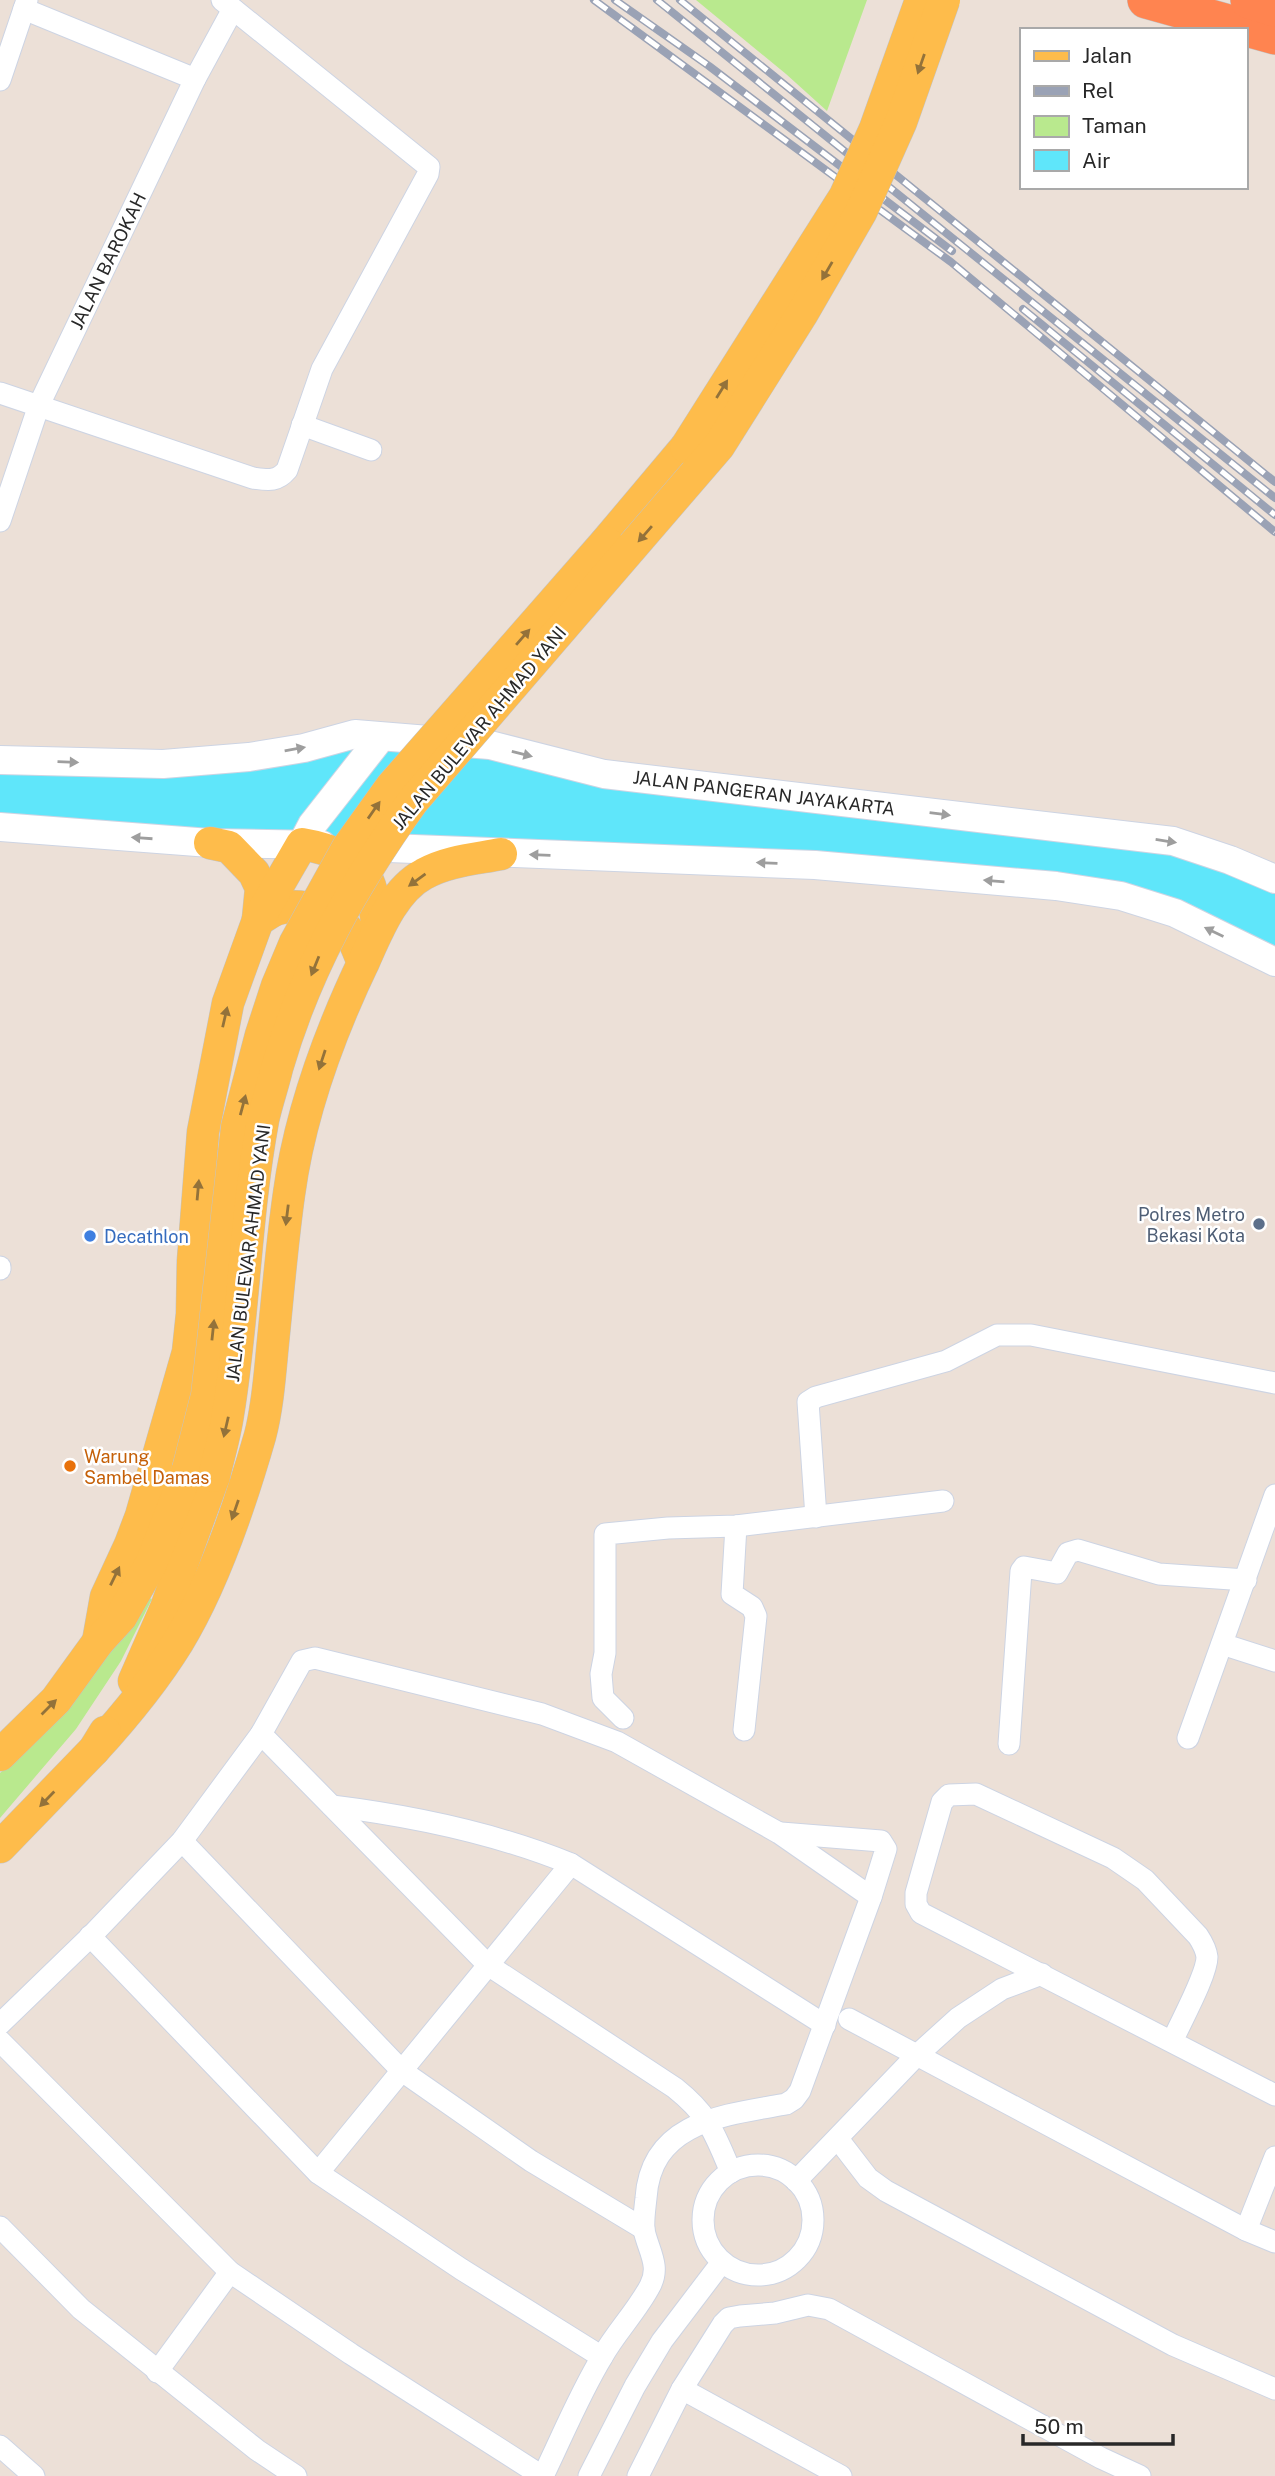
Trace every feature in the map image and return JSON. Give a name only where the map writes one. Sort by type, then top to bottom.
[{"type":"highway","points":[[1146,0],[1246,28]]},
{"type":"highway","points":[[1249,0],[1275,8]]},
{"type":"highway","points":[[1247,28],[1275,36]]},
{"type":"main road","name":"JALAN BULEVAR AHMAD YANI","points":[[0,1847],[94,1750],[141,1666],[166,1608],[201,1473],[206,1395],[237,1127],[277,986],[305,922],[348,847],[391,787],[686,447],[845,196],[876,129],[921,0]]},
{"type":"main road","name":"JALAN BULEVAR AHMAD YANI","points":[[0,1755],[56,1700],[98,1642],[121,1618],[201,1473],[228,1416],[252,1185],[264,1116],[293,1021],[324,946],[351,894],[413,801],[719,446],[802,314],[861,212],[901,122],[944,0]]},
{"type":"main road","points":[[98,1642],[106,1597],[141,1516],[188,1352],[192,1314],[192,1262],[203,1132],[228,1003],[258,920],[307,834],[358,869],[369,884],[378,929]]},
{"type":"main road","points":[[210,843],[229,847],[254,873],[261,888],[258,920]]},
{"type":"main road","points":[[94,1750],[141,1697],[180,1640],[210,1576],[247,1476],[263,1421],[289,1192],[307,1108],[333,1027],[378,929],[406,888],[423,874],[443,865],[501,854]]},
{"type":"main road","points":[[258,920],[277,909],[293,908],[319,911],[337,918],[349,932],[363,963]]},
{"type":"street","points":[[0,80],[26,4],[195,79]]},
{"type":"street","name":"JALAN BAROKAH","points":[[0,521],[39,405],[195,79],[228,4]]},
{"type":"street","points":[[0,393],[253,478],[273,480],[281,477],[287,470],[322,369],[428,174],[429,167],[228,4]]},
{"type":"street","points":[[302,425],[371,450]]},
{"type":"street","name":"JALAN PANGERAN JAYAKARTA","points":[[0,760],[163,764],[249,757],[304,748],[355,734],[490,746],[604,774],[1173,841],[1275,879]]},
{"type":"street","points":[[307,834],[381,737]]},
{"type":"street","points":[[0,827],[210,843],[307,834],[501,854],[815,865],[1056,886],[1121,896],[1175,913],[1275,961]]},
{"type":"street","points":[[816,1517],[808,1402],[816,1397],[946,1361],[997,1335],[1031,1335],[1275,1382]]},
{"type":"street","points":[[1188,1738],[1275,1495]]},
{"type":"street","points":[[623,1718],[603,1698],[601,1674],[604,1653],[605,1534],[668,1528],[736,1526],[943,1501]]},
{"type":"street","points":[[736,1526],[732,1594],[752,1607],[756,1616],[744,1730]]},
{"type":"street","points":[[1009,1744],[1021,1571],[1024,1567],[1057,1573],[1068,1553],[1078,1550],[1159,1574],[1246,1580]]},
{"type":"street","points":[[1222,1644],[1275,1661]]},
{"type":"street","points":[[0,2024],[90,1936],[181,1841],[261,1734],[302,1661],[315,1658],[542,1714],[580,1726],[629,1748],[779,1833],[871,1897]]},
{"type":"street","points":[[261,1734],[488,1965],[675,2088],[695,2104],[707,2119],[731,2172]]},
{"type":"street","points":[[1172,2042],[1204,1971],[1207,1957],[1198,1936],[1145,1880],[1113,1858],[976,1794],[949,1795],[942,1801],[916,1893],[916,1904],[921,1913],[1275,2095]]},
{"type":"street","points":[[332,1806],[382,1812],[452,1827],[533,1848],[571,1864],[825,2025]]},
{"type":"street","points":[[0,2041],[230,2272],[351,2354],[542,2476],[602,2357],[650,2285],[655,2271],[644,2229],[646,2193],[653,2163],[671,2142],[707,2119],[786,2104],[794,2099],[800,2091],[825,2025],[886,1849],[881,1841],[779,1833]]},
{"type":"street","points":[[181,1841],[402,2071],[531,2161],[644,2229]]},
{"type":"street","points":[[318,2173],[571,1864]]},
{"type":"street","points":[[90,1936],[318,2173],[461,2269],[602,2357]]},
{"type":"street","points":[[796,2180],[916,2056],[958,2018],[1002,1989],[1042,1974]]},
{"type":"street","points":[[849,2019],[1247,2230],[1275,2242]]},
{"type":"street","points":[[838,2139],[868,2178],[887,2191],[1173,2345],[1275,2389]]},
{"type":"street","points":[[1247,2230],[1275,2157]]},
{"type":"street","points":[[747,2166],[782,2170],[796,2180],[808,2196],[813,2213],[809,2241],[792,2263],[776,2272],[757,2275],[738,2271],[722,2262],[711,2248],[703,2215],[708,2198],[717,2183],[731,2172],[747,2166]]},
{"type":"street","points":[[0,2227],[80,2309],[257,2450],[296,2476]]},
{"type":"street","points":[[589,2476],[629,2396],[662,2341],[722,2262]]},
{"type":"street","points":[[158,2372],[230,2272]]},
{"type":"street","points":[[638,2476],[682,2389],[729,2318],[817,2305],[829,2309],[1101,2458],[1140,2476]]},
{"type":"street","points":[[682,2389],[841,2476]]},
{"type":"street","points":[[0,2446],[34,2476]]},
{"type":"green space","points":[[696,0],[867,0],[827,111],[786,74]]},
{"type":"green space","points":[[145,1597],[152,1599],[121,1661],[76,1729],[0,1818],[0,1773],[79,1695]]},
{"type":"water","points":[[355,734],[1173,841],[1275,879],[1275,962],[1121,896],[0,827],[0,760],[109,764]]},
{"type":"railway","points":[[594,0],[951,262],[1275,532]]},
{"type":"railway","points":[[615,0],[709,66],[952,251]]},
{"type":"railway","points":[[657,0],[1275,498]]},
{"type":"railway","points":[[680,0],[1275,482]]},
{"type":"railway","points":[[1023,309],[1275,515]]},
{"type":"place","name":"Polres Metro Bekasi Kota","points":[[1259,1224]]},
{"type":"place","name":"Decathlon","points":[[90,1236]]},
{"type":"place","name":"Warung Sambel Damas","points":[[70,1466]]}]
